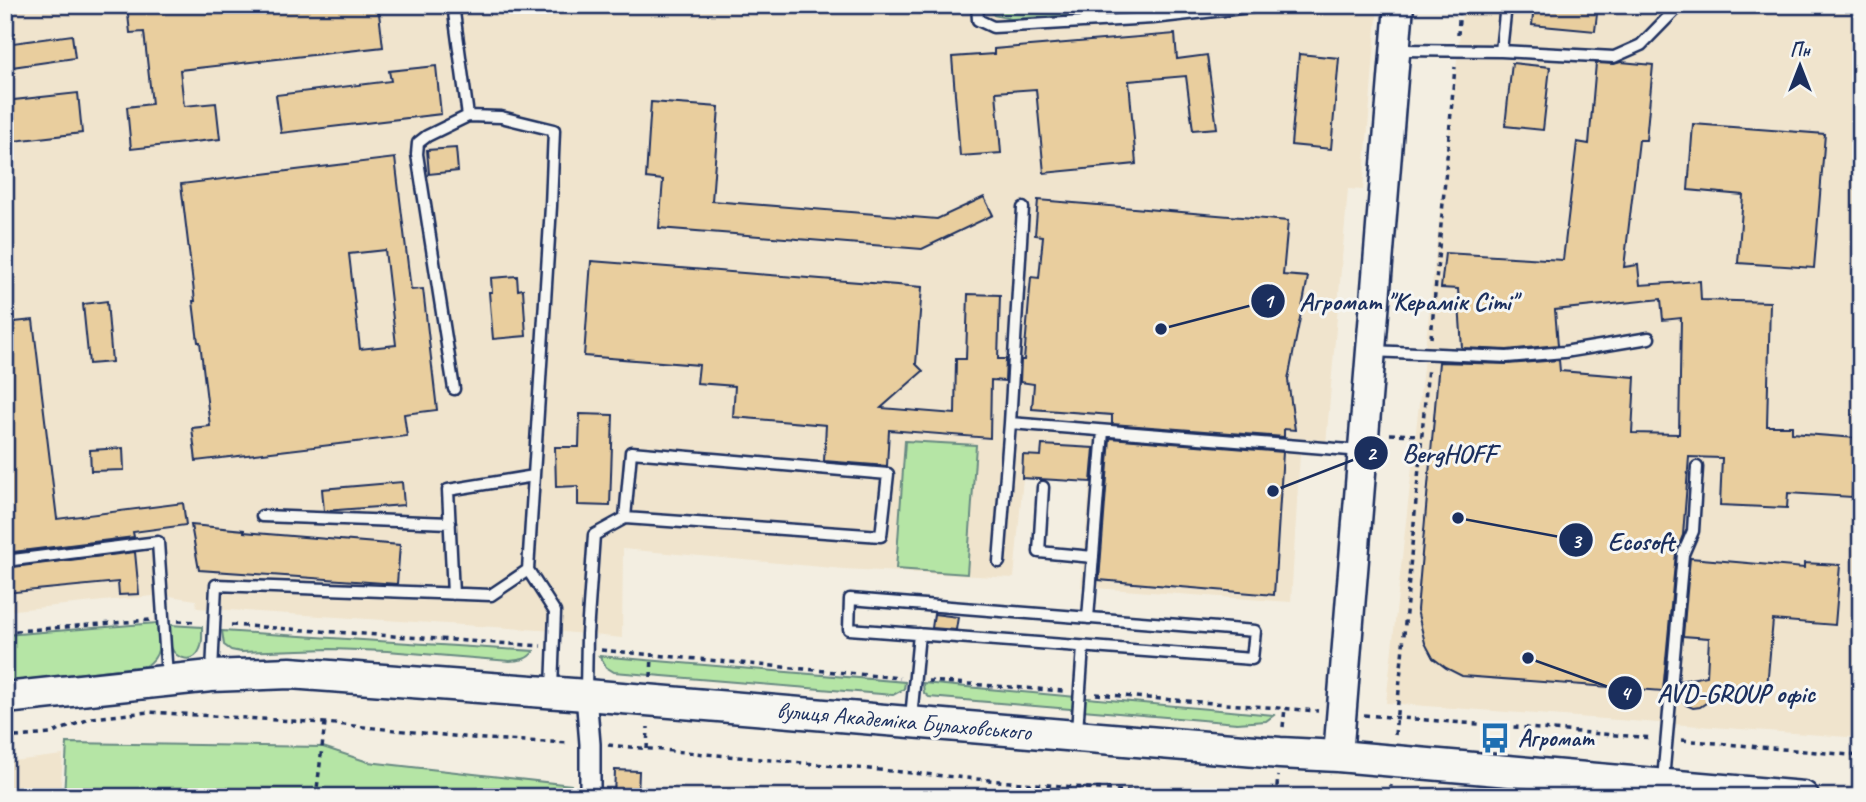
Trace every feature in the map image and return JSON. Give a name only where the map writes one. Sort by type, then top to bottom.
[{"type":"main road","name":"вулиця Академіка Булаховського","points":[[5,698],[211,676],[290,673],[1338,756],[1803,797]]},
{"type":"street","points":[[1338,756],[1399,5]]},
{"type":"street","points":[[586,695],[590,797]]},
{"type":"lane","points":[[453,5],[468,116]]},
{"type":"lane","points":[[977,5],[978,20],[993,27],[1153,18],[1224,7],[1268,5]]},
{"type":"lane","points":[[1151,5],[1153,18]]},
{"type":"lane","points":[[1501,51],[1506,5]]},
{"type":"lane","points":[[1396,50],[1501,51],[1614,57],[1641,45],[1680,5]]},
{"type":"lane","points":[[454,389],[417,154],[418,144],[427,136],[468,116],[501,117],[554,130],[528,570],[555,612],[552,692]]},
{"type":"lane","points":[[999,562],[1023,208]]},
{"type":"lane","points":[[1371,351],[1507,357],[1564,352],[1649,338]]},
{"type":"lane","points":[[1010,423],[1103,431],[1363,442]]},
{"type":"lane","points":[[1088,618],[1103,431]]},
{"type":"lane","points":[[586,695],[594,534],[625,518],[881,536],[888,474],[631,452],[625,518]]},
{"type":"lane","points":[[1663,785],[1683,554],[1693,531],[1697,467]]},
{"type":"lane","points":[[453,594],[448,490],[534,476]]},
{"type":"lane","points":[[1044,487],[1039,552],[1093,556]]},
{"type":"lane","points":[[262,516],[450,523]]},
{"type":"lane","points":[[5,561],[158,542],[167,681]]},
{"type":"lane","points":[[211,676],[216,585],[491,595],[528,570]]},
{"type":"lane","points":[[850,599],[1088,618],[1255,631],[1252,659],[849,629],[850,599]]},
{"type":"lane","points":[[911,722],[919,634]]},
{"type":"lane","points":[[1077,735],[1083,648]]},
{"type":"path","points":[[1390,797],[1460,5]]},
{"type":"path","points":[[1363,442],[1422,435]]},
{"type":"path","points":[[5,632],[162,619],[554,647]]},
{"type":"path","points":[[587,649],[915,680],[1861,756]]},
{"type":"path","points":[[316,797],[325,723]]},
{"type":"shaded area","points":[[5,5],[1378,5],[1363,190],[1348,189],[1325,456],[1300,454],[1291,602],[1081,587],[1090,482],[1023,478],[1014,578],[844,569],[623,549],[622,638],[555,631],[197,608],[196,600],[163,595],[5,611]]},
{"type":"shaded area","points":[[1463,5],[1861,5],[1861,738],[1386,703]]},
{"type":"shaded area","points":[[63,755],[60,797],[5,797],[5,762]]},
{"type":"green space","points":[[987,5],[1081,5],[1082,14],[1011,19],[994,15]]},
{"type":"green space","points":[[905,441],[976,445],[967,574],[896,569]]},
{"type":"green space","points":[[157,623],[157,652],[146,666],[5,682],[5,635]]},
{"type":"green space","points":[[170,625],[202,627],[201,647],[194,657],[181,657],[173,651],[169,642]]},
{"type":"green space","points":[[222,631],[534,651],[524,659],[510,661],[330,649],[241,652],[224,645]]},
{"type":"green space","points":[[599,656],[905,682],[904,689],[893,695],[614,672],[606,667]]},
{"type":"green space","points":[[923,683],[1274,715],[1266,721],[1237,723],[929,697],[924,693]]},
{"type":"green space","points":[[67,743],[323,747],[368,762],[571,785],[571,797],[64,797]]},
{"type":"building","points":[[127,5],[378,5],[383,47],[180,70],[184,106],[216,103],[220,139],[131,149],[127,107],[152,104],[144,32],[130,33]]},
{"type":"building","points":[[1534,5],[1598,5],[1595,31],[1532,25]]},
{"type":"building","points":[[1175,34],[1177,59],[1207,55],[1217,128],[1193,130],[1186,76],[1129,81],[1136,164],[1044,173],[1036,89],[996,92],[1001,153],[960,156],[952,57],[994,54],[994,49]]},
{"type":"building","points":[[72,35],[75,58],[5,68],[5,44]]},
{"type":"building","points":[[1299,54],[1339,58],[1331,149],[1291,145]]},
{"type":"building","points":[[1512,63],[1550,67],[1543,130],[1505,126]]},
{"type":"building","points":[[1596,63],[1653,65],[1646,140],[1639,140],[1624,267],[1638,265],[1640,285],[1700,281],[1701,300],[1770,302],[1767,426],[1792,426],[1792,433],[1856,438],[1852,497],[1788,493],[1787,508],[1720,505],[1722,458],[1689,457],[1683,535],[1676,553],[1663,691],[1462,676],[1433,658],[1425,643],[1417,610],[1439,362],[1507,364],[1559,360],[1560,371],[1635,377],[1632,433],[1679,434],[1681,318],[1663,320],[1661,299],[1555,310],[1558,345],[1507,350],[1462,348],[1458,289],[1441,288],[1445,253],[1563,260],[1577,142],[1589,144]]},
{"type":"building","points":[[436,66],[441,114],[281,133],[276,95],[391,81],[389,71]]},
{"type":"building","points":[[78,93],[82,133],[5,142],[5,101]]},
{"type":"building","points":[[651,102],[719,107],[712,201],[937,219],[984,197],[993,215],[922,249],[659,228],[663,180],[646,178]]},
{"type":"building","points":[[1693,124],[1825,134],[1814,268],[1738,263],[1743,195],[1688,190]]},
{"type":"building","points":[[456,148],[458,171],[429,174],[427,150]]},
{"type":"building","points":[[395,158],[411,290],[423,289],[437,410],[404,414],[407,436],[196,461],[192,428],[210,426],[181,184]],"holes":[[[385,250],[396,345],[360,349],[349,254]]]},
{"type":"building","points":[[1038,200],[1288,221],[1283,275],[1308,277],[1288,380],[1295,430],[1284,429],[1284,437],[1112,424],[1112,415],[1032,409],[1034,384],[1020,382],[1031,277],[1039,278],[1043,236],[1035,235]]},
{"type":"building","points":[[591,261],[922,287],[916,364],[923,371],[881,408],[955,414],[956,359],[966,359],[968,294],[1000,295],[998,359],[1006,359],[1005,381],[991,380],[990,438],[889,430],[887,466],[824,461],[826,425],[733,417],[735,386],[697,383],[699,365],[584,356]]},
{"type":"building","points":[[517,276],[518,290],[523,289],[526,336],[493,339],[489,292],[492,292],[491,278]]},
{"type":"building","points":[[107,301],[112,362],[89,364],[83,304]]},
{"type":"building","points":[[33,320],[57,519],[183,503],[186,525],[133,532],[134,537],[5,553],[5,323]]},
{"type":"building","points":[[580,414],[613,415],[610,506],[578,505],[578,486],[556,487],[555,447],[579,447]]},
{"type":"building","points":[[1110,438],[1283,452],[1274,595],[1099,580]]},
{"type":"building","points":[[1042,445],[1094,448],[1091,482],[1022,478],[1023,455],[1041,456]]},
{"type":"building","points":[[123,448],[124,470],[91,471],[90,450]]},
{"type":"building","points":[[402,482],[404,505],[324,511],[322,489]]},
{"type":"building","points":[[191,525],[400,545],[397,584],[199,570]]},
{"type":"building","points":[[135,552],[139,594],[119,595],[118,582],[5,593],[5,568]]},
{"type":"building","points":[[1690,558],[1804,568],[1804,563],[1840,565],[1835,625],[1773,620],[1767,687],[1710,683],[1706,703],[1693,708],[1686,705],[1678,690],[1679,681],[1707,676],[1709,638],[1683,636]]},
{"type":"building","points":[[934,614],[958,617],[956,630],[932,628]]},
{"type":"building","points":[[615,770],[639,771],[638,797],[614,797]]},
{"type":"place","name":"Агромат \"Керамік Сіті\"","points":[[1161,329]]},
{"type":"place","name":"BergHOFF","points":[[1273,491]]},
{"type":"place","name":"Ecosoft","points":[[1458,518]]},
{"type":"place","name":"AVD-GROUP офіс","points":[[1528,658]]},
{"type":"place","name":"Агромат","points":[[1495,738]]}]
